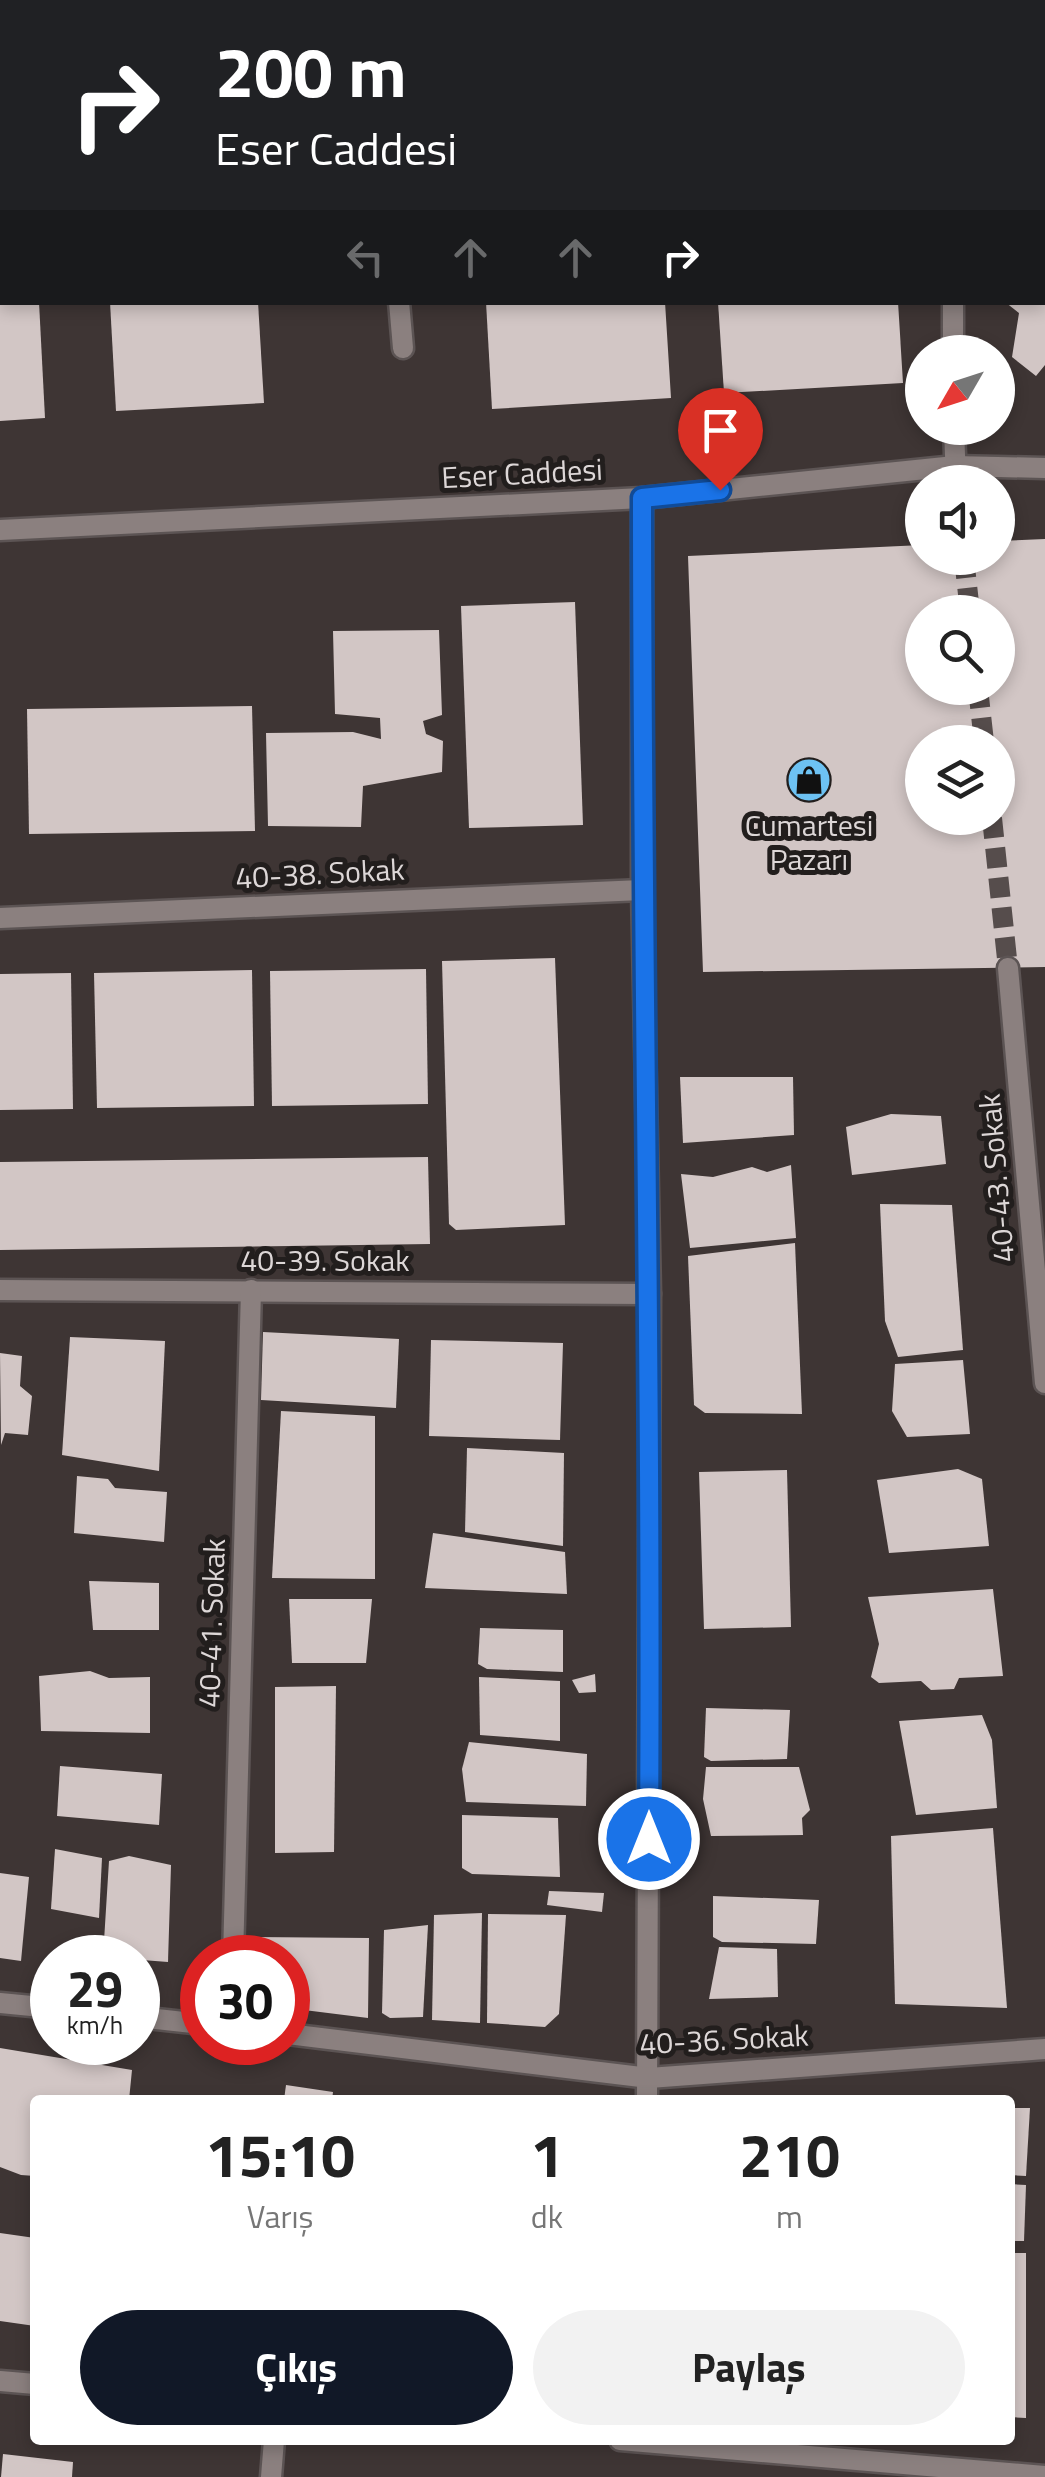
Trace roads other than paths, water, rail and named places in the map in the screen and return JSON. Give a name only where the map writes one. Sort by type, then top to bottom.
[{"type":"street","points":[[399,305],[402,348]]},
{"type":"street","points":[[953,305],[953,335]]},
{"type":"street","name":"Eser Caddesi","points":[[1015,470],[1045,468]]},
{"type":"street","name":"Eser Caddesi","points":[[0,530],[642,498],[905,478]]},
{"type":"street","points":[[642,498],[642,890],[650,1294],[647,2095]]},
{"type":"street","name":"40-38. Sokak","points":[[0,918],[642,890]]},
{"type":"street","name":"40-43. Sokak","points":[[1008,968],[1045,1383]]},
{"type":"street","name":"40-39. Sokak","points":[[0,1290],[650,1294]]},
{"type":"street","name":"40-41. Sokak","points":[[234,1935],[251,1290]]},
{"type":"street","points":[[0,2003],[30,2006]]},
{"type":"street","name":"40-36. Sokak","points":[[310,2037],[648,2078],[1045,2050]]},
{"type":"street","points":[[0,2381],[30,2384]]},
{"type":"street","points":[[271,2477],[274,2445]]},
{"type":"street","points":[[686,2445],[1045,2476]]},
{"type":"tunnel","points":[[966,575],[968,595]]},
{"type":"tunnel","points":[[980,705],[982,725]]},
{"type":"tunnel","points":[[994,835],[1008,968]]},
{"type":"place","name":"Cumartesi Pazarı","points":[[809,780]]}]
